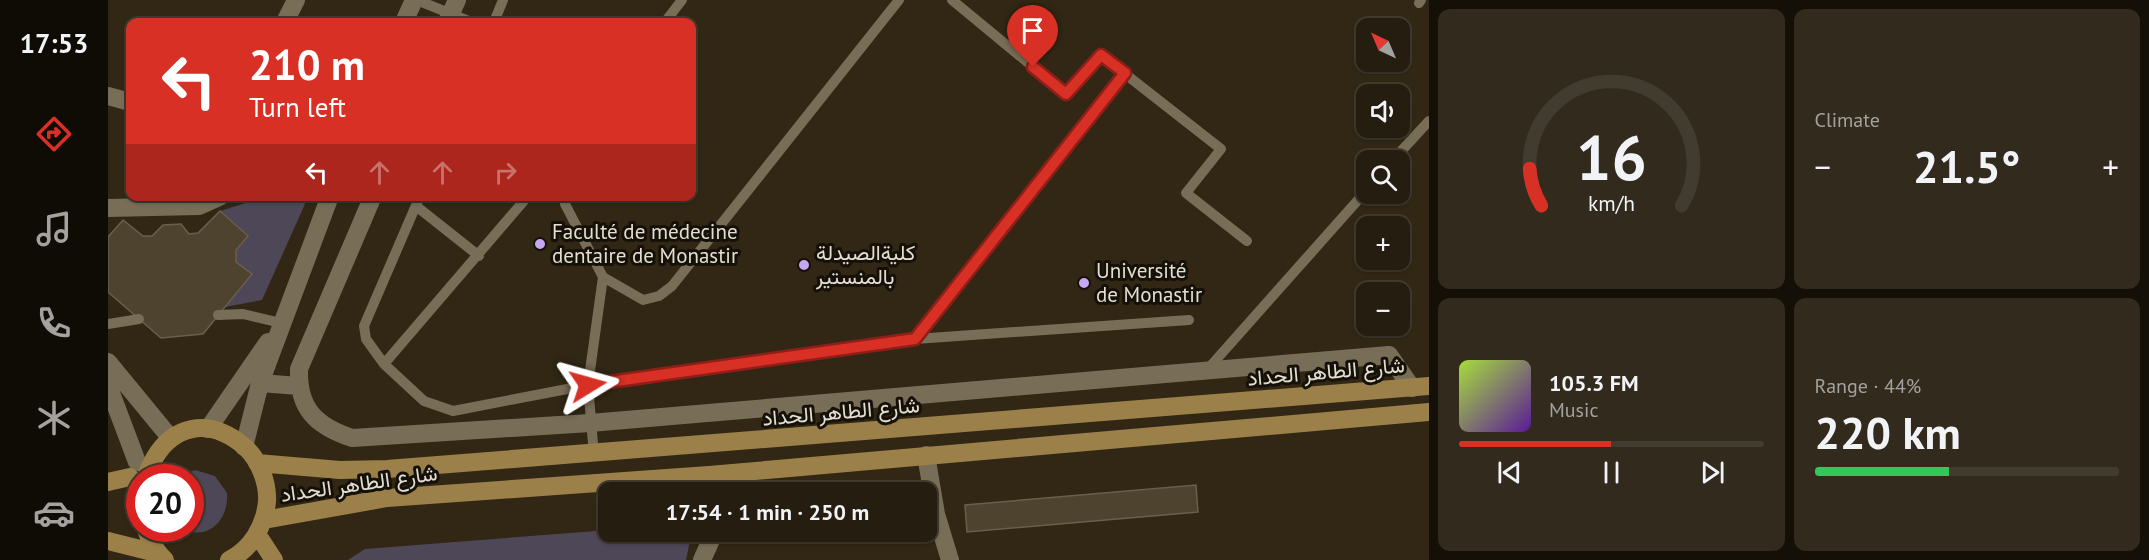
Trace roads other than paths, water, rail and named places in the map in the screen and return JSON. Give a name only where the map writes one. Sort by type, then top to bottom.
[{"type":"main road","name":"شارع الطاهر الحداد","points":[[257,463],[340,470],[375,470],[1420,387]]},
{"type":"main road","name":"شارع الطاهر الحداد","points":[[725,482],[926,455],[1429,412]]},
{"type":"main road","points":[[137,464],[150,446],[168,435],[187,429],[208,429],[223,433],[244,447],[257,463],[265,480],[267,500],[260,527],[248,546],[229,560]]},
{"type":"main road","points":[[108,482],[126,473]]},
{"type":"main road","name":"شارع الطاهر الحداد","points":[[260,527],[387,498],[598,489]]},
{"type":"main road","points":[[260,527],[274,560]]},
{"type":"main road","points":[[108,542],[158,556]]},
{"type":"main road","points":[[142,542],[158,556]]},
{"type":"street","points":[[287,18],[296,0]]},
{"type":"street","points":[[407,18],[416,0]]},
{"type":"street","points":[[108,96],[126,101]]},
{"type":"street","points":[[108,208],[199,206],[210,201]]},
{"type":"street","points":[[244,447],[260,383],[328,201]]},
{"type":"street","points":[[371,201],[299,369],[299,386],[316,421],[333,432],[352,438],[590,423],[1389,355],[1420,387]]},
{"type":"street","points":[[208,429],[281,323]]},
{"type":"street","points":[[108,362],[168,435]]},
{"type":"street","points":[[260,383],[299,386]]},
{"type":"street","points":[[108,385],[132,464]]},
{"type":"street","points":[[926,455],[929,482]]},
{"type":"street","points":[[937,527],[950,560]]},
{"type":"street","points":[[702,560],[711,542]]},
{"type":"lane","points":[[416,0],[452,12]]},
{"type":"lane","points":[[496,18],[503,0]]},
{"type":"lane","points":[[668,18],[682,0]]},
{"type":"lane","points":[[565,201],[603,277],[643,300],[659,296],[672,286],[899,0]]},
{"type":"lane","points":[[952,0],[1066,94],[1101,55],[1221,149],[1186,193],[1247,241]]},
{"type":"lane","points":[[915,339],[1125,73]]},
{"type":"lane","points":[[1403,150],[1429,121]]},
{"type":"lane","points":[[479,256],[418,201],[364,326],[366,339],[384,364],[424,401],[453,411],[588,385],[915,339],[1189,320]]},
{"type":"lane","points":[[384,364],[524,201]]},
{"type":"lane","points":[[1207,370],[1356,202]]},
{"type":"lane","points":[[594,454],[588,385],[603,277]]},
{"type":"lane","points":[[218,315],[243,314],[281,323]]},
{"type":"lane","points":[[108,324],[140,319]]},
{"type":"place","name":"Faculté de médecine dentaire de Monastir","points":[[540,244]]},
{"type":"place","name":"كليةالصيدلة بالمنستير","points":[[804,265]]},
{"type":"place","name":"Université de Monastir","points":[[1084,283]]}]
